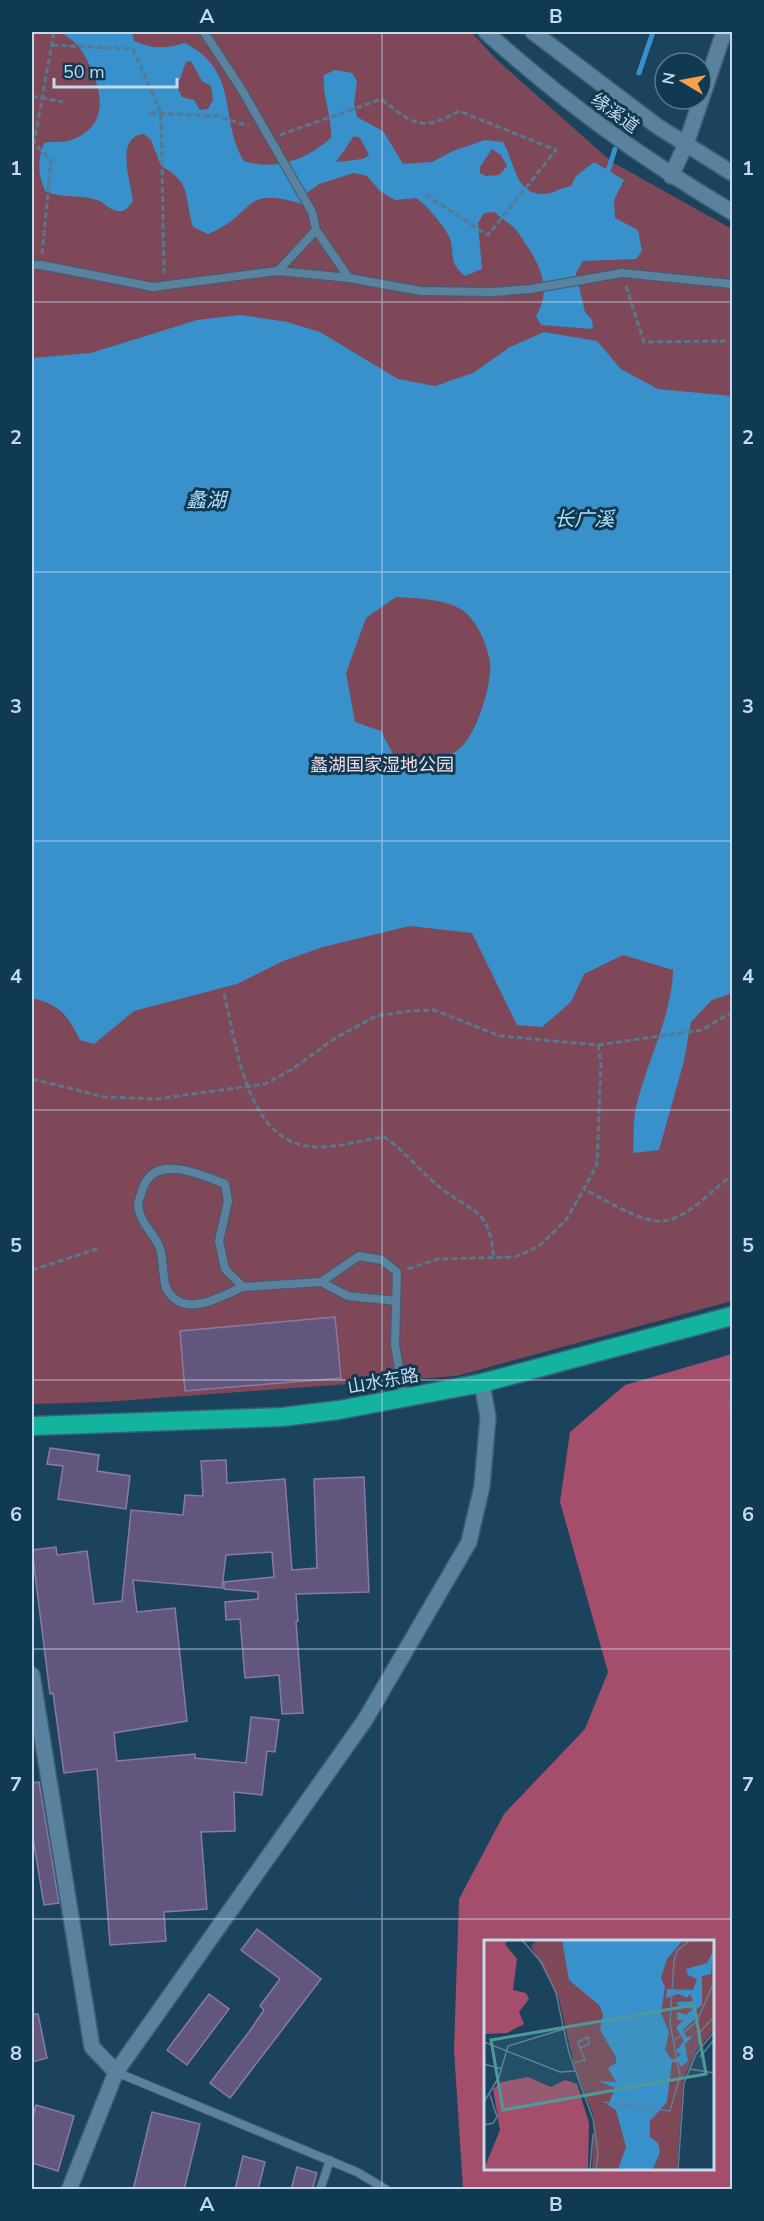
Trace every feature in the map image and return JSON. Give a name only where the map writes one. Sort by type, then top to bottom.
[{"type":"highway","name":"山水东路","points":[[32,1426],[282,1418],[404,1399],[482,1383],[732,1316]]},
{"type":"street","name":"缘溪道","points":[[486,32],[583,115],[671,176],[732,212]]},
{"type":"street","name":"缘溪道","points":[[533,32],[600,84],[732,173]]},
{"type":"street","points":[[671,176],[686,144],[724,32]]},
{"type":"street","points":[[69,2190],[116,2072],[365,1720],[469,1542],[482,1486],[488,1417],[482,1383]]},
{"type":"street","points":[[32,1675],[92,2047],[116,2072]]},
{"type":"lane","points":[[204,32],[242,90],[268,139],[312,212],[316,230],[349,278]]},
{"type":"lane","points":[[278,270],[316,230]]},
{"type":"lane","points":[[32,266],[41,265],[153,287],[278,270],[349,278],[421,291],[531,290],[622,273],[732,284]]},
{"type":"lane","points":[[243,1287],[225,1269],[219,1241],[228,1202],[225,1184],[189,1169],[164,1169],[145,1182],[138,1205],[145,1225],[160,1248],[164,1284],[177,1301],[194,1306],[243,1287],[321,1281],[359,1256],[382,1260],[397,1272],[395,1344],[404,1399]]},
{"type":"lane","points":[[321,1281],[348,1296],[396,1301]]},
{"type":"lane","points":[[116,2072],[330,2160],[357,2172],[387,2190]]},
{"type":"lane","points":[[321,2190],[330,2160]]},
{"type":"path","points":[[41,265],[51,160],[34,143],[54,32]]},
{"type":"path","points":[[52,45],[133,50],[161,113],[164,287]]},
{"type":"path","points":[[32,96],[63,102]]},
{"type":"path","points":[[319,121],[381,99],[411,123],[438,123],[459,111],[556,150],[488,235],[424,194]]},
{"type":"path","points":[[150,113],[218,116],[243,122]]},
{"type":"path","points":[[622,273],[644,342],[732,341]]},
{"type":"path","points":[[224,994],[246,1087],[268,1127],[286,1139],[315,1147],[384,1137],[398,1146],[439,1187],[482,1219],[491,1235],[494,1258]]},
{"type":"path","points":[[32,1079],[105,1097],[146,1098],[264,1084],[337,1037],[376,1016],[409,1011],[434,1010],[500,1036],[598,1045],[702,1030],[732,1012]]},
{"type":"path","points":[[397,1272],[438,1259],[515,1257],[539,1246],[566,1220],[597,1164],[601,1062],[598,1045]]},
{"type":"path","points":[[584,1190],[643,1218],[663,1221],[685,1212],[732,1175]]},
{"type":"path","points":[[32,1270],[100,1248]]},
{"type":"path","points":[[732,1397],[729,1403],[732,1419]]},
{"type":"green space","name":"蠡湖国家湿地公园","points":[[32,32],[471,32],[496,59],[612,162],[732,229],[732,1301],[456,1376],[104,1402],[32,1404]]},
{"type":"shaded area","points":[[732,1354],[732,2189],[463,2189],[454,2049],[459,1899],[504,1814],[585,1729],[608,1672],[560,1502],[570,1432],[625,1385]]},
{"type":"water","points":[[62,32],[132,32],[134,41],[147,46],[172,46],[185,43],[203,55],[214,68],[221,82],[236,145],[244,161],[256,164],[290,162],[301,158],[331,138],[324,75],[335,70],[352,73],[357,81],[354,104],[357,117],[383,131],[403,164],[432,162],[453,151],[485,140],[503,142],[521,183],[534,193],[544,194],[571,186],[576,176],[594,162],[624,180],[614,200],[615,218],[638,230],[642,251],[636,259],[583,261],[576,273],[585,312],[592,320],[593,329],[541,325],[536,316],[543,298],[543,280],[532,254],[511,225],[495,212],[484,213],[478,223],[482,269],[465,276],[455,264],[451,242],[437,218],[416,198],[395,200],[380,191],[367,176],[354,173],[319,184],[308,192],[302,204],[282,199],[258,200],[224,226],[208,234],[193,227],[182,184],[171,172],[161,166],[151,140],[144,134],[135,137],[129,143],[127,151],[126,162],[133,201],[125,210],[115,210],[91,198],[65,196],[45,191],[39,162],[44,143],[68,141],[85,133],[94,124],[99,113],[100,101],[94,76],[80,48]],"holes":[[[191,61],[202,81],[211,86],[213,100],[208,109],[200,110],[194,100],[182,97],[177,87],[186,62]],[[354,136],[360,138],[369,155],[363,159],[336,162]],[[492,149],[501,155],[507,166],[499,175],[486,176],[480,173],[480,167]]]},
{"type":"water","points":[[241,315],[287,322],[320,332],[398,379],[435,386],[473,373],[510,347],[544,332],[597,341],[621,369],[658,389],[732,396],[732,993],[712,1000],[691,1022],[684,1061],[659,1150],[633,1153],[634,1117],[639,1094],[668,1006],[673,970],[623,955],[584,974],[571,1002],[542,1027],[517,1025],[472,933],[410,926],[323,947],[283,961],[237,984],[134,1011],[94,1044],[80,1040],[62,1012],[32,998],[32,358],[91,353],[197,320]],"holes":[[[396,597],[435,600],[463,610],[476,626],[489,656],[489,684],[476,725],[462,746],[455,752],[441,757],[397,762],[381,731],[355,722],[346,673],[366,618]]]},
{"type":"building","points":[[335,1317],[341,1378],[185,1391],[180,1331]]},
{"type":"building","points":[[50,1448],[99,1455],[97,1471],[130,1476],[126,1509],[58,1499],[63,1466],[47,1464]]},
{"type":"building","points":[[226,1460],[227,1483],[285,1479],[292,1570],[317,1568],[314,1479],[364,1477],[369,1592],[296,1594],[303,1713],[282,1714],[279,1675],[245,1678],[240,1619],[226,1620],[225,1602],[258,1599],[258,1592],[224,1589],[224,1582],[274,1577],[272,1552],[226,1555],[222,1588],[133,1580],[137,1612],[175,1608],[187,1721],[114,1733],[117,1761],[195,1754],[195,1758],[246,1763],[251,1717],[279,1720],[275,1752],[267,1751],[262,1795],[234,1792],[235,1831],[201,1832],[207,1909],[164,1912],[166,1941],[110,1945],[97,1769],[64,1773],[53,1693],[50,1694],[32,1550],[56,1547],[57,1555],[87,1551],[94,1604],[122,1601],[131,1510],[183,1515],[185,1495],[203,1496],[201,1461]]},
{"type":"building","points":[[39,1782],[59,1903],[44,1905],[32,1832],[32,1783]]},
{"type":"building","points":[[257,1929],[321,1979],[230,2098],[210,2083],[264,2010],[260,2006],[280,1979],[241,1950]]},
{"type":"building","points":[[209,1994],[229,2009],[187,2065],[167,2050]]},
{"type":"building","points":[[32,2014],[38,2014],[47,2058],[32,2062]]},
{"type":"building","points":[[36,2105],[74,2116],[58,2171],[32,2163],[32,2121]]},
{"type":"building","points":[[152,2112],[200,2124],[184,2190],[133,2190]]},
{"type":"building","points":[[243,2156],[265,2162],[258,2190],[235,2190]]},
{"type":"building","points":[[297,2167],[317,2173],[312,2190],[291,2190]]},
{"type":"waterway","points":[[639,73],[653,32]]},
{"type":"waterway","points":[[608,171],[615,149]]},
{"type":"water label","name":"蠡湖","points":[[206,500]]},
{"type":"water label","name":"长广溪","points":[[584,519]]}]
